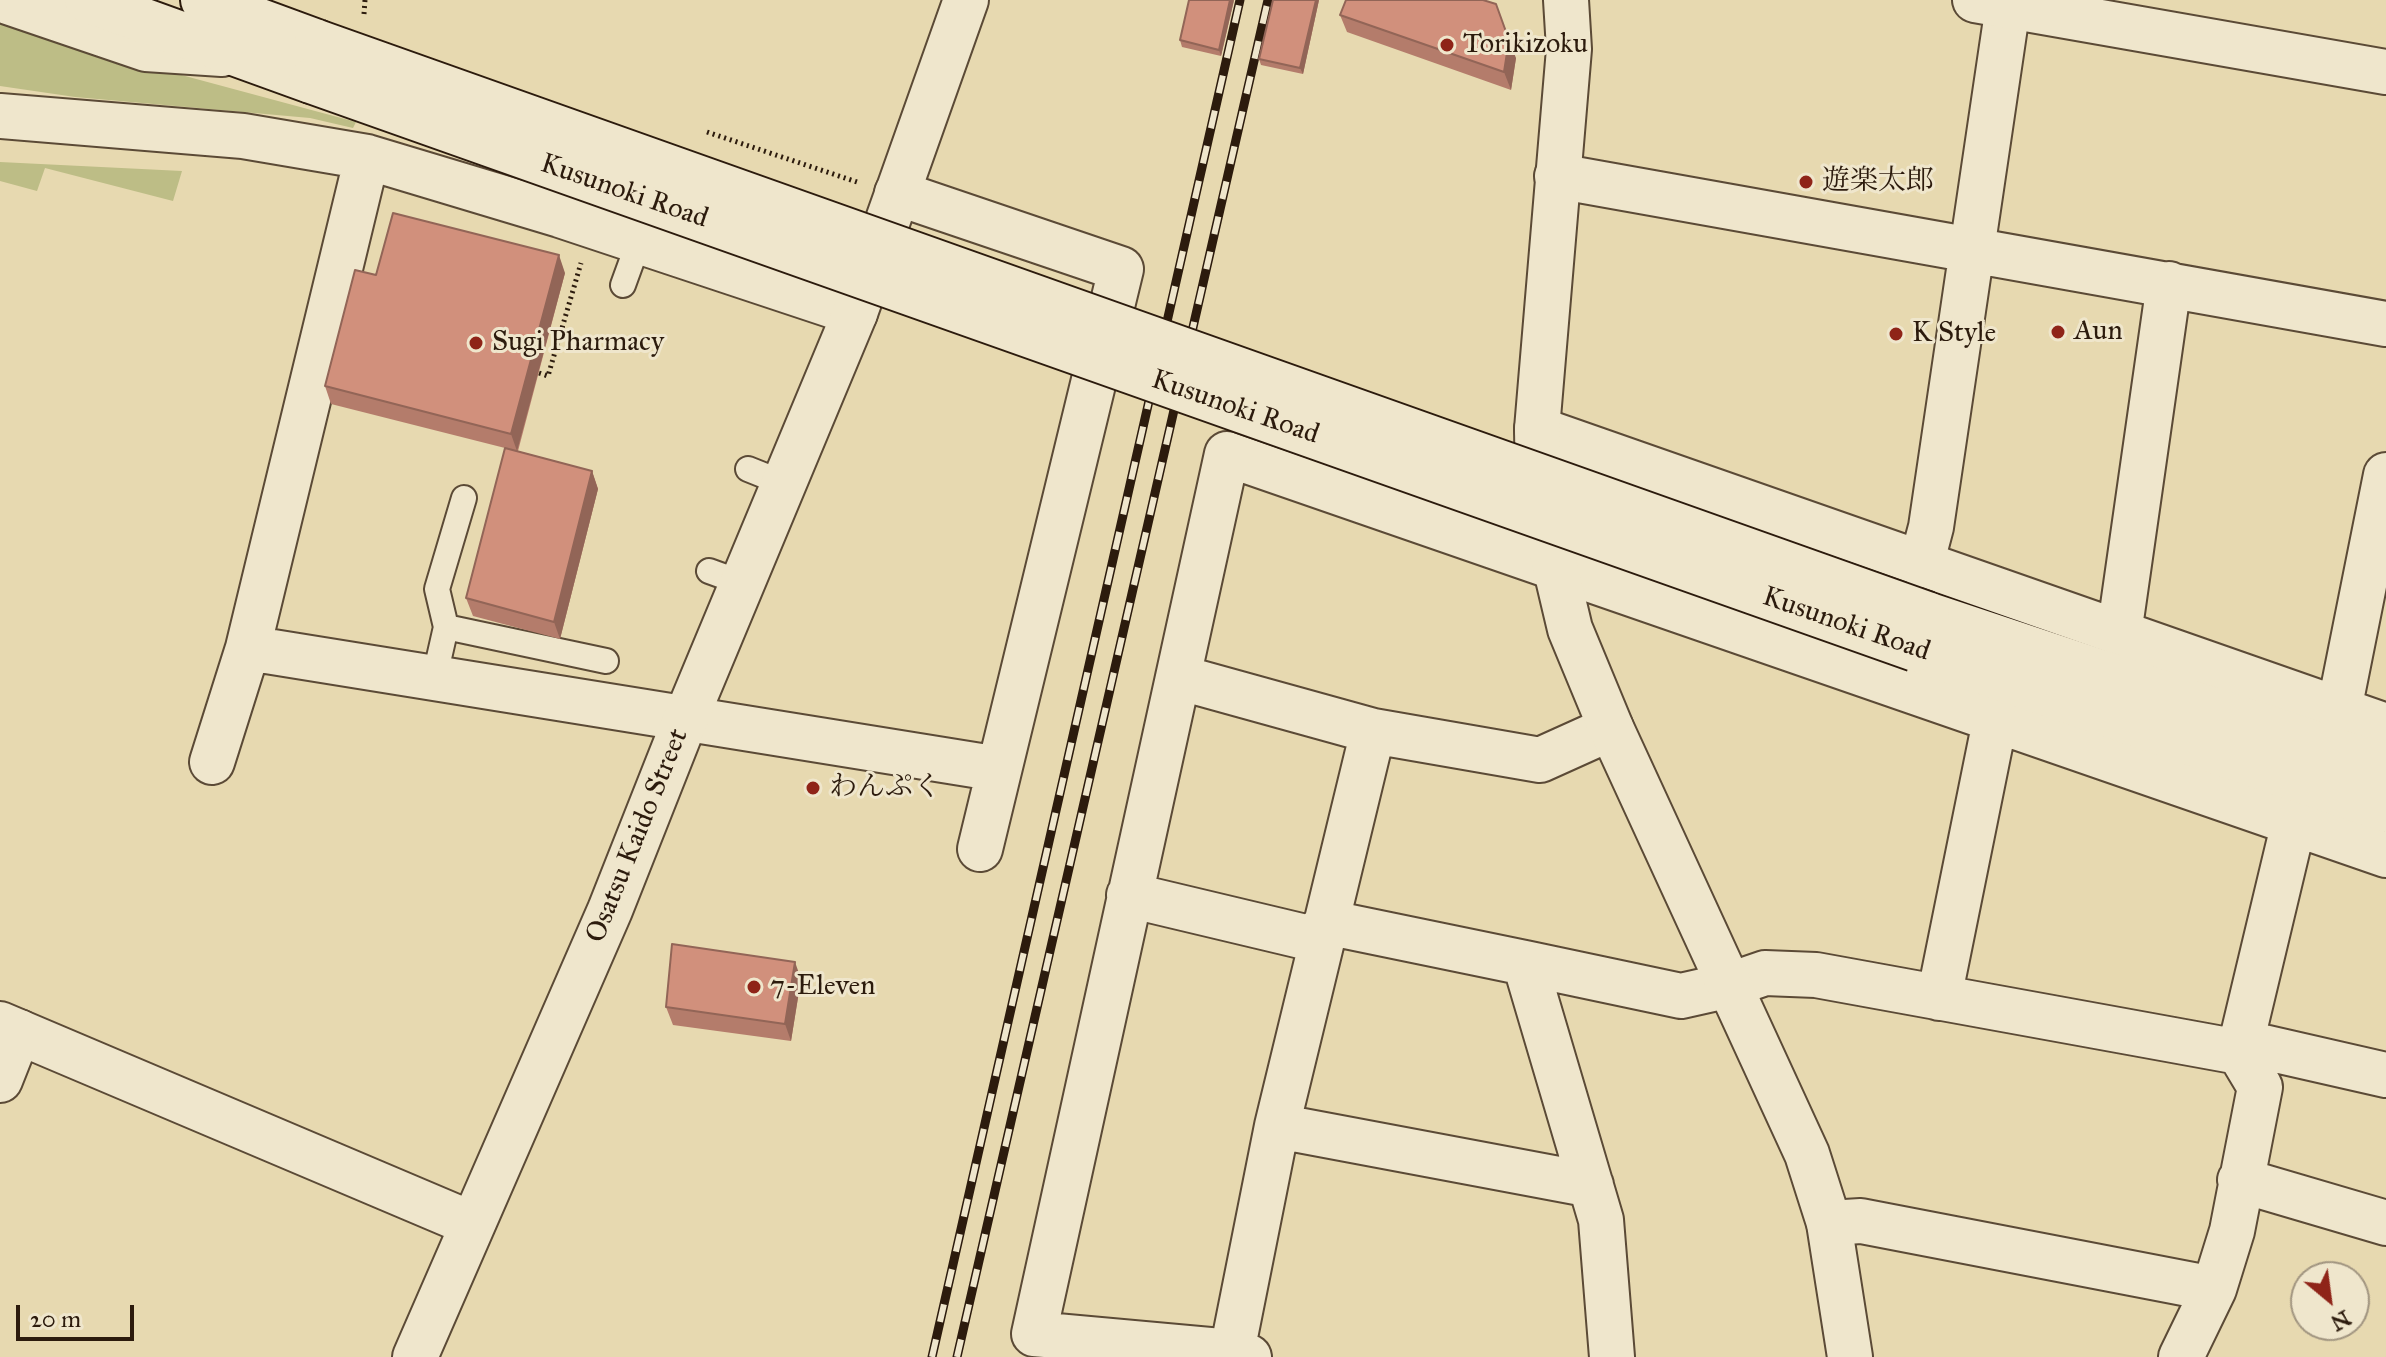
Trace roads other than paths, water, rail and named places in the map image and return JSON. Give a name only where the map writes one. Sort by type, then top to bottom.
[{"type":"street","points":[[2,0],[146,49],[241,55]]},
{"type":"street","name":"Kusunoki Road","points":[[87,0],[241,55],[314,61]]},
{"type":"street","name":"Kusunoki Road","points":[[203,0],[314,61],[1921,632],[2386,810]]},
{"type":"street","name":"Osatsu Kaido Street","points":[[415,1357],[610,910],[686,718],[725,577],[765,476],[855,313],[881,189],[966,0]]},
{"type":"street","points":[[1566,0],[1569,49],[1537,429],[1538,494],[1570,629],[1611,728],[1807,1154],[1829,1223],[1850,1357]]},
{"type":"street","points":[[1921,565],[1931,527],[1972,249],[1992,3],[2386,72]]},
{"type":"street","points":[[0,116],[243,136],[367,157],[639,241],[855,313]]},
{"type":"street","points":[[212,762],[304,457],[367,157]]},
{"type":"street","points":[[1557,176],[2386,324]]},
{"type":"street","points":[[881,189],[1121,269],[980,849]]},
{"type":"street","points":[[2119,634],[2169,284]]},
{"type":"street","points":[[1537,429],[2386,726]]},
{"type":"street","points":[[1373,731],[1277,1126],[1240,1355],[1034,1334],[1227,454],[2386,855]]},
{"type":"street","points":[[2339,710],[2386,475]]},
{"type":"street","name":"Kusunoki Road","points":[[1921,632],[2386,767]]},
{"type":"street","points":[[248,648],[999,769]]},
{"type":"street","points":[[1178,677],[1373,731],[1540,760],[1611,728]]},
{"type":"street","points":[[1939,998],[1995,721]]},
{"type":"street","points":[[2181,1357],[2214,1289],[2232,1231],[2260,1087],[2240,1047],[2294,822]]},
{"type":"street","points":[[1129,895],[1324,932],[1525,963],[1681,996],[1765,973],[1816,975],[2386,1075]]},
{"type":"street","points":[[1525,963],[1601,1220],[1612,1357]]},
{"type":"street","points":[[0,1080],[9,1028],[472,1224]]},
{"type":"street","points":[[1277,1126],[1591,1185]]},
{"type":"street","points":[[2240,1180],[2386,1223]]},
{"type":"street","points":[[1829,1223],[1861,1221],[2214,1289]]},
{"type":"lane","points":[[623,285],[639,241]]},
{"type":"lane","points":[[434,680],[446,627],[437,589],[464,498]]},
{"type":"lane","points":[[446,627],[606,661]]},
{"type":"railway","points":[[932,1357],[1240,0]]},
{"type":"railway","points":[[957,1357],[1268,0]]},
{"type":"place","name":"Torikizoku","points":[[1447,45]]},
{"type":"place","name":"遊楽太郎","points":[[1806,182]]},
{"type":"place","name":"Aun","points":[[2058,332]]},
{"type":"place","name":"K Style","points":[[1896,334]]},
{"type":"place","name":"Sugi Pharmacy","points":[[476,343]]},
{"type":"place","name":"わんぷく","points":[[813,788]]},
{"type":"place","name":"7-Eleven","points":[[754,987]]}]
